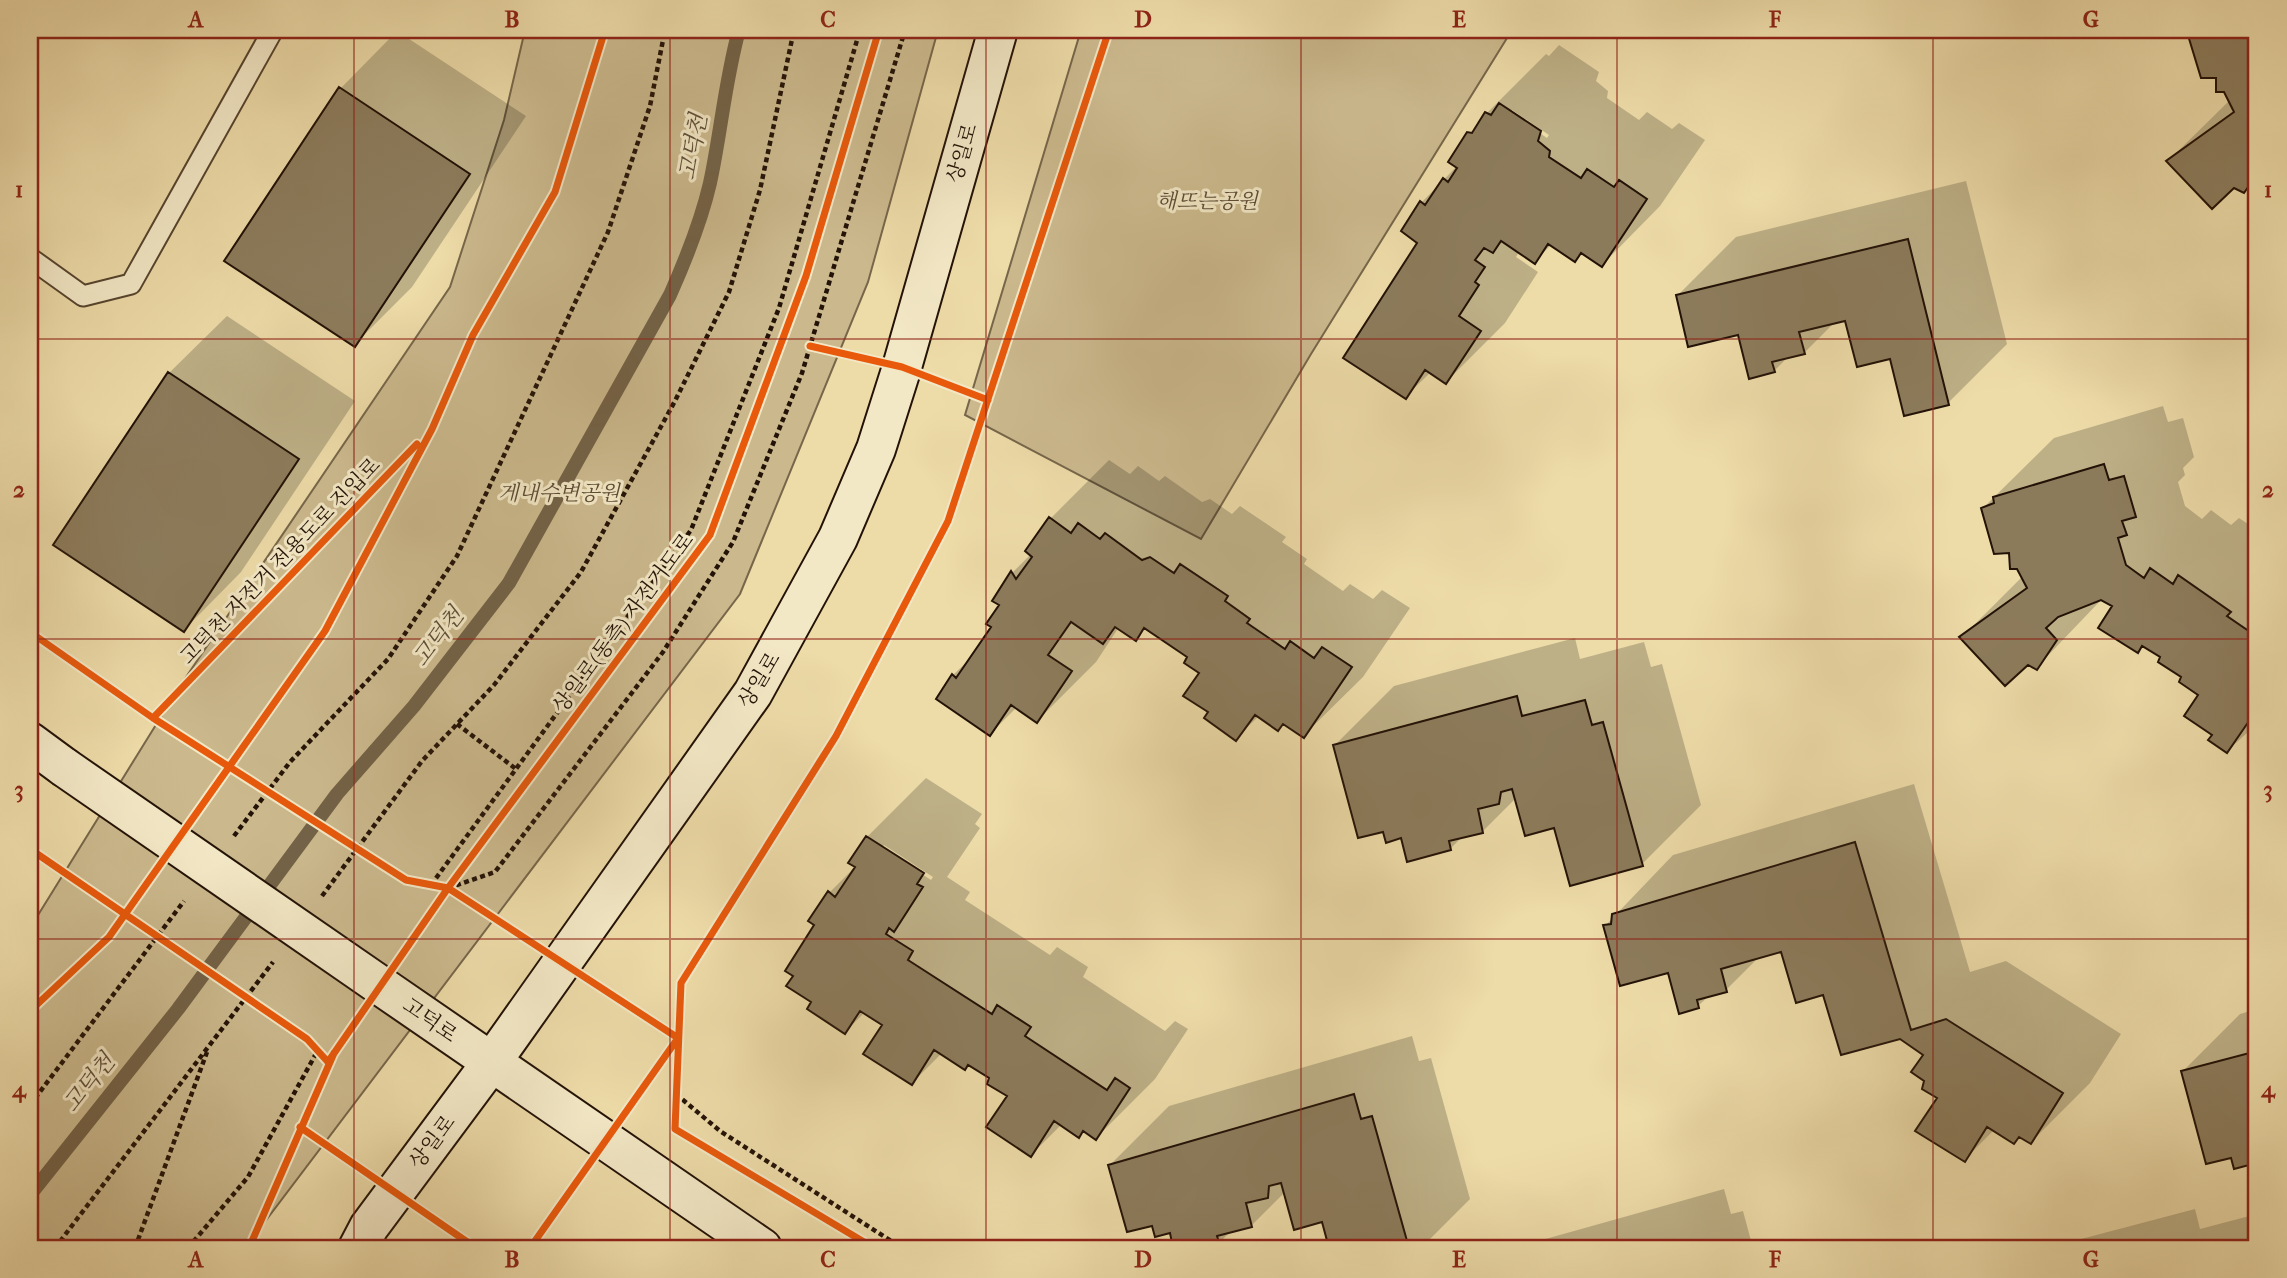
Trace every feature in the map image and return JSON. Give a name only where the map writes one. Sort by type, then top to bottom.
[{"type":"main road","name":"상일로","points":[[358,1248],[369,1227],[491,1063],[753,693],[838,538],[876,449],[902,368],[998,30]]},
{"type":"main road","name":"고덕로","points":[[30,742],[762,1248]]},
{"type":"lane","points":[[30,258],[83,296],[131,284],[273,30]]},
{"type":"path","points":[[231,840],[290,762],[388,659],[457,556],[608,232],[650,106],[665,30]]},
{"type":"path","points":[[316,905],[422,761],[494,685],[581,572],[675,401],[729,292],[760,190],[794,30]]},
{"type":"path","points":[[431,885],[691,530],[779,307],[860,30]]},
{"type":"path","points":[[448,888],[495,872],[663,652],[733,542],[810,346],[905,30]]},
{"type":"path","points":[[810,346],[823,349]]},
{"type":"path","points":[[457,724],[516,769]]},
{"type":"path","points":[[257,784],[280,799]]},
{"type":"path","points":[[349,844],[360,851]]},
{"type":"path","points":[[440,899],[456,877]]},
{"type":"path","points":[[419,883],[448,888],[459,896]]},
{"type":"path","points":[[30,1105],[189,895]]},
{"type":"path","points":[[152,932],[163,940]]},
{"type":"path","points":[[55,1248],[274,960]]},
{"type":"path","points":[[241,993],[252,1001]]},
{"type":"path","points":[[135,1248],[209,1048]]},
{"type":"path","points":[[188,1248],[248,1177],[318,1050]]},
{"type":"path","points":[[676,1094],[720,1131],[902,1248]]},
{"type":"green space","name":"게내수변공원","points":[[525,30],[938,30],[868,282],[740,594],[245,1248],[30,1248],[30,928],[180,686],[450,287],[504,120]]},
{"type":"green space","name":"해뜨는공원","points":[[1081,30],[1512,30],[1311,354],[1201,539],[965,415]]},
{"type":"building","points":[[2257,30],[2257,147],[2252,152],[2257,158],[2257,174],[2244,193],[2234,188],[2212,209],[2166,161],[2234,112],[2224,92],[2216,92],[2216,78],[2201,78],[2187,32]]},
{"type":"building","points":[[339,87],[470,174],[355,347],[224,261]]},
{"type":"building","points":[[1499,103],[1541,131],[1538,141],[1550,151],[1549,157],[1581,178],[1587,169],[1614,187],[1619,180],[1647,199],[1602,267],[1581,253],[1575,262],[1548,244],[1535,264],[1501,241],[1493,253],[1484,248],[1475,260],[1485,267],[1475,282],[1479,285],[1459,316],[1481,331],[1446,384],[1425,370],[1406,399],[1343,358],[1417,243],[1401,231],[1420,201],[1425,205],[1443,178],[1448,182],[1457,168],[1448,162],[1467,132],[1472,133],[1485,112],[1491,115]]},
{"type":"building","points":[[1908,239],[1949,405],[1904,416],[1890,359],[1857,367],[1845,321],[1799,332],[1805,354],[1772,362],[1775,372],[1749,379],[1738,335],[1688,347],[1676,295]]},
{"type":"building","points":[[168,372],[299,459],[184,632],[53,545]]},
{"type":"building","points":[[2104,464],[2109,480],[2124,476],[2136,517],[2122,521],[2127,535],[2118,538],[2126,565],[2144,578],[2150,568],[2173,584],[2178,575],[2231,612],[2227,616],[2253,634],[2249,639],[2257,644],[2257,726],[2249,721],[2227,753],[2208,740],[2212,735],[2184,716],[2198,695],[2179,682],[2181,677],[2158,662],[2160,657],[2142,646],[2138,653],[2098,628],[2112,606],[2101,600],[2058,617],[2046,628],[2057,640],[2037,670],[2028,665],[2005,686],[1959,637],[2027,588],[2017,569],[2010,569],[2009,553],[1994,554],[1981,508],[1994,503],[1993,497]]},
{"type":"building","points":[[1049,517],[1071,533],[1078,523],[1100,539],[1105,533],[1142,560],[1150,557],[1174,573],[1180,564],[1228,596],[1225,601],[1250,619],[1247,623],[1285,649],[1290,641],[1314,658],[1322,647],[1352,667],[1304,738],[1283,724],[1278,731],[1255,715],[1236,741],[1204,718],[1208,712],[1183,696],[1199,673],[1184,663],[1187,657],[1144,628],[1136,641],[1115,627],[1103,644],[1071,622],[1048,655],[1072,671],[1037,723],[1011,705],[990,736],[936,699],[952,674],[956,678],[991,627],[986,624],[999,605],[992,601],[1011,571],[1016,579],[1032,557],[1025,551]]},
{"type":"building","points":[[1517,696],[1522,716],[1585,700],[1592,725],[1603,722],[1643,866],[1570,886],[1554,828],[1525,836],[1512,789],[1501,792],[1499,804],[1478,809],[1483,833],[1449,841],[1451,850],[1407,862],[1401,838],[1386,843],[1383,832],[1358,838],[1333,745]]},
{"type":"building","points":[[866,836],[924,873],[917,884],[923,887],[894,932],[889,928],[886,934],[913,951],[908,960],[992,1014],[997,1005],[1031,1027],[1025,1036],[1107,1090],[1115,1078],[1130,1088],[1096,1140],[1083,1131],[1079,1138],[1054,1121],[1031,1157],[986,1127],[1007,1096],[987,1084],[989,1078],[968,1065],[965,1070],[934,1050],[912,1085],[863,1054],[882,1025],[860,1011],[845,1034],[807,1009],[811,1002],[786,986],[793,976],[785,971],[814,925],[808,921],[828,891],[835,897],[855,867],[848,863]]},
{"type":"building","points":[[1855,842],[1911,1030],[1946,1019],[2063,1093],[2031,1144],[2019,1137],[2014,1144],[1987,1127],[1965,1162],[1915,1131],[1937,1098],[1922,1089],[1924,1081],[1911,1072],[1923,1055],[1900,1039],[1841,1055],[1823,995],[1796,1003],[1781,952],[1721,969],[1727,992],[1697,1000],[1699,1008],[1679,1014],[1668,973],[1620,986],[1603,925],[1611,924],[1612,914]]},
{"type":"building","points":[[2257,1051],[2257,1188],[2254,1188],[2249,1165],[2234,1169],[2231,1158],[2206,1164],[2181,1071]]},
{"type":"building","points":[[1354,1094],[1361,1119],[1372,1116],[1409,1248],[1329,1248],[1322,1222],[1294,1230],[1281,1183],[1269,1186],[1268,1198],[1246,1203],[1252,1227],[1217,1236],[1220,1245],[1206,1248],[1173,1248],[1170,1233],[1155,1237],[1152,1226],[1127,1232],[1108,1165]]},
{"type":"waterway","name":"고덕천","points":[[30,1195],[178,1009],[337,794],[414,706],[509,583],[670,295],[682,268],[710,183],[739,30]]},
{"type":"cycle path","points":[[30,1011],[109,937],[325,631],[432,429],[473,335],[555,192],[605,30]]},
{"type":"cycle path","name":"상일로(동측) 자전거도로","points":[[328,1062],[448,888],[710,535],[806,276],[879,30]]},
{"type":"cycle path","points":[[874,1248],[675,1129],[681,983],[836,736],[948,521],[1109,30]]},
{"type":"cycle path","points":[[810,346],[902,367],[988,400]]},
{"type":"cycle path","name":"고덕천 자전거 전용도로 진입로","points":[[153,718],[417,444]]},
{"type":"cycle path","points":[[30,632],[153,718],[406,880],[448,888],[678,1038]]},
{"type":"cycle path","points":[[30,849],[307,1039],[328,1062]]},
{"type":"cycle path","points":[[530,1248],[678,1038]]},
{"type":"cycle path","points":[[249,1248],[334,1053]]},
{"type":"cycle path","points":[[300,1127],[476,1248]]}]
